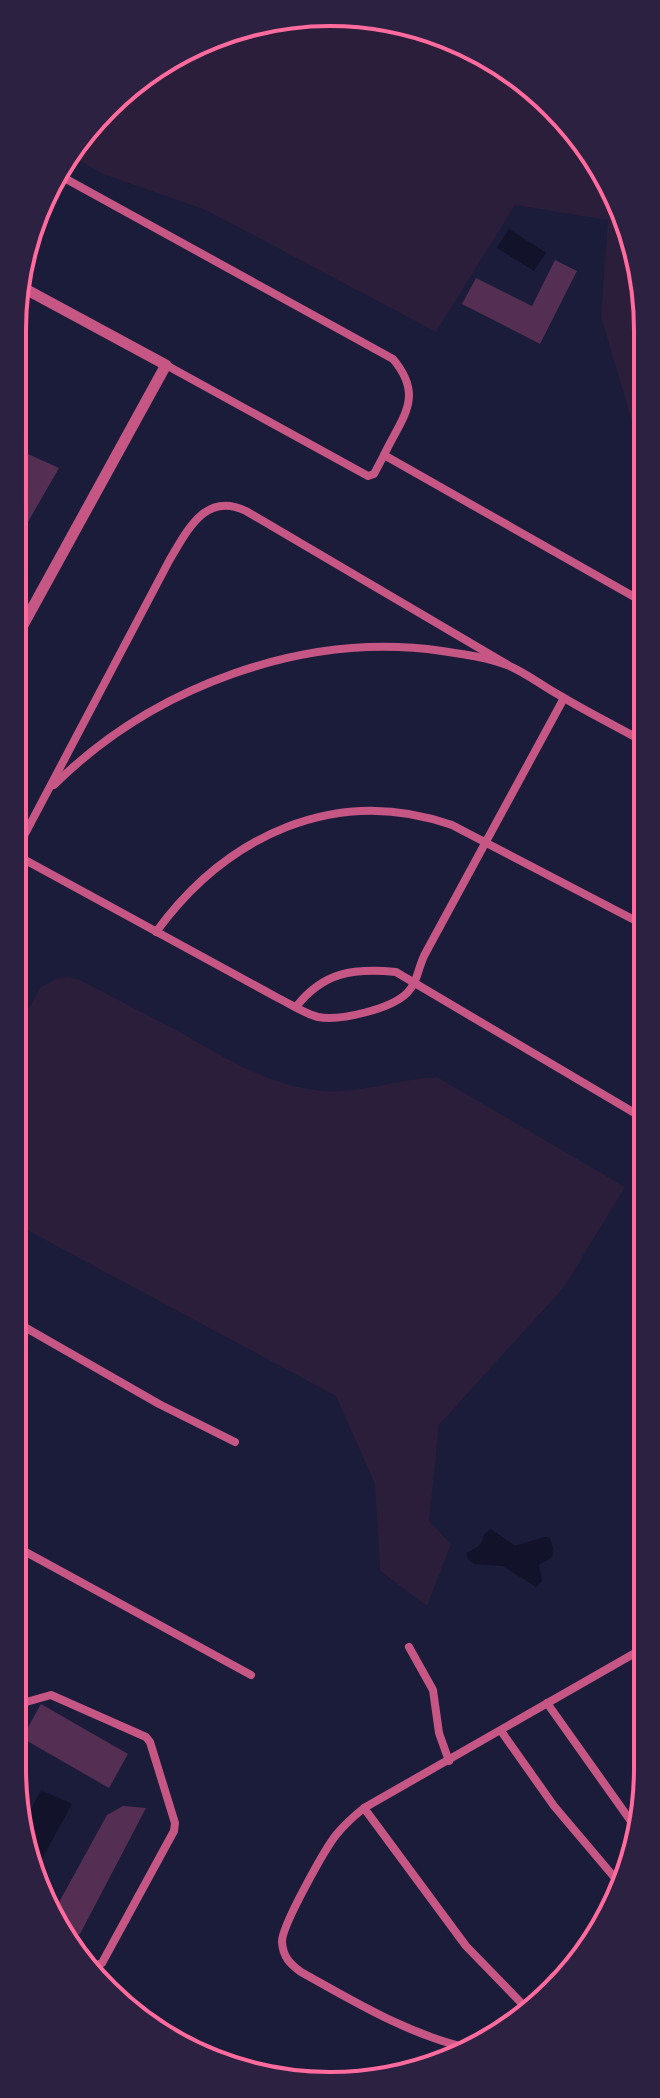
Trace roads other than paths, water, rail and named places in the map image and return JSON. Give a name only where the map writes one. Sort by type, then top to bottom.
[{"type":"street","points":[[29,291],[368,476],[374,474],[411,400],[407,378],[393,359],[66,179]]},
{"type":"street","points":[[26,615],[166,365]]},
{"type":"street","points":[[384,455],[634,597]]},
{"type":"street","points":[[26,834],[175,550],[187,530],[203,513],[223,504],[246,511],[634,736]]},
{"type":"street","points":[[48,791],[96,747],[143,716],[215,681],[261,666],[313,654],[390,647],[423,648],[508,665]]},
{"type":"street","points":[[26,859],[296,1007],[318,1017],[358,1014],[394,1002],[407,994],[416,982],[421,962],[564,698]]},
{"type":"street","points":[[156,932],[177,903],[203,876],[267,833],[298,821],[337,814],[395,811],[428,816],[485,841],[634,920]]},
{"type":"street","points":[[296,1007],[320,983],[344,973],[367,969],[396,972],[634,1113]]},
{"type":"street","points":[[26,1328],[159,1404],[235,1442]]},
{"type":"street","points":[[26,1552],[251,1675]]},
{"type":"street","points":[[409,1647],[433,1690],[439,1733],[449,1761]]},
{"type":"street","points":[[455,2045],[394,2023],[301,1972],[285,1957],[282,1934],[335,1837],[364,1808],[634,1654]]},
{"type":"street","points":[[26,1702],[58,1696],[146,1737],[175,1823],[174,1831],[102,1963],[98,1965]]},
{"type":"street","points":[[547,1703],[629,1819]]},
{"type":"street","points":[[501,1731],[554,1806],[614,1877]]},
{"type":"street","points":[[364,1808],[458,1936],[522,2003]]}]
